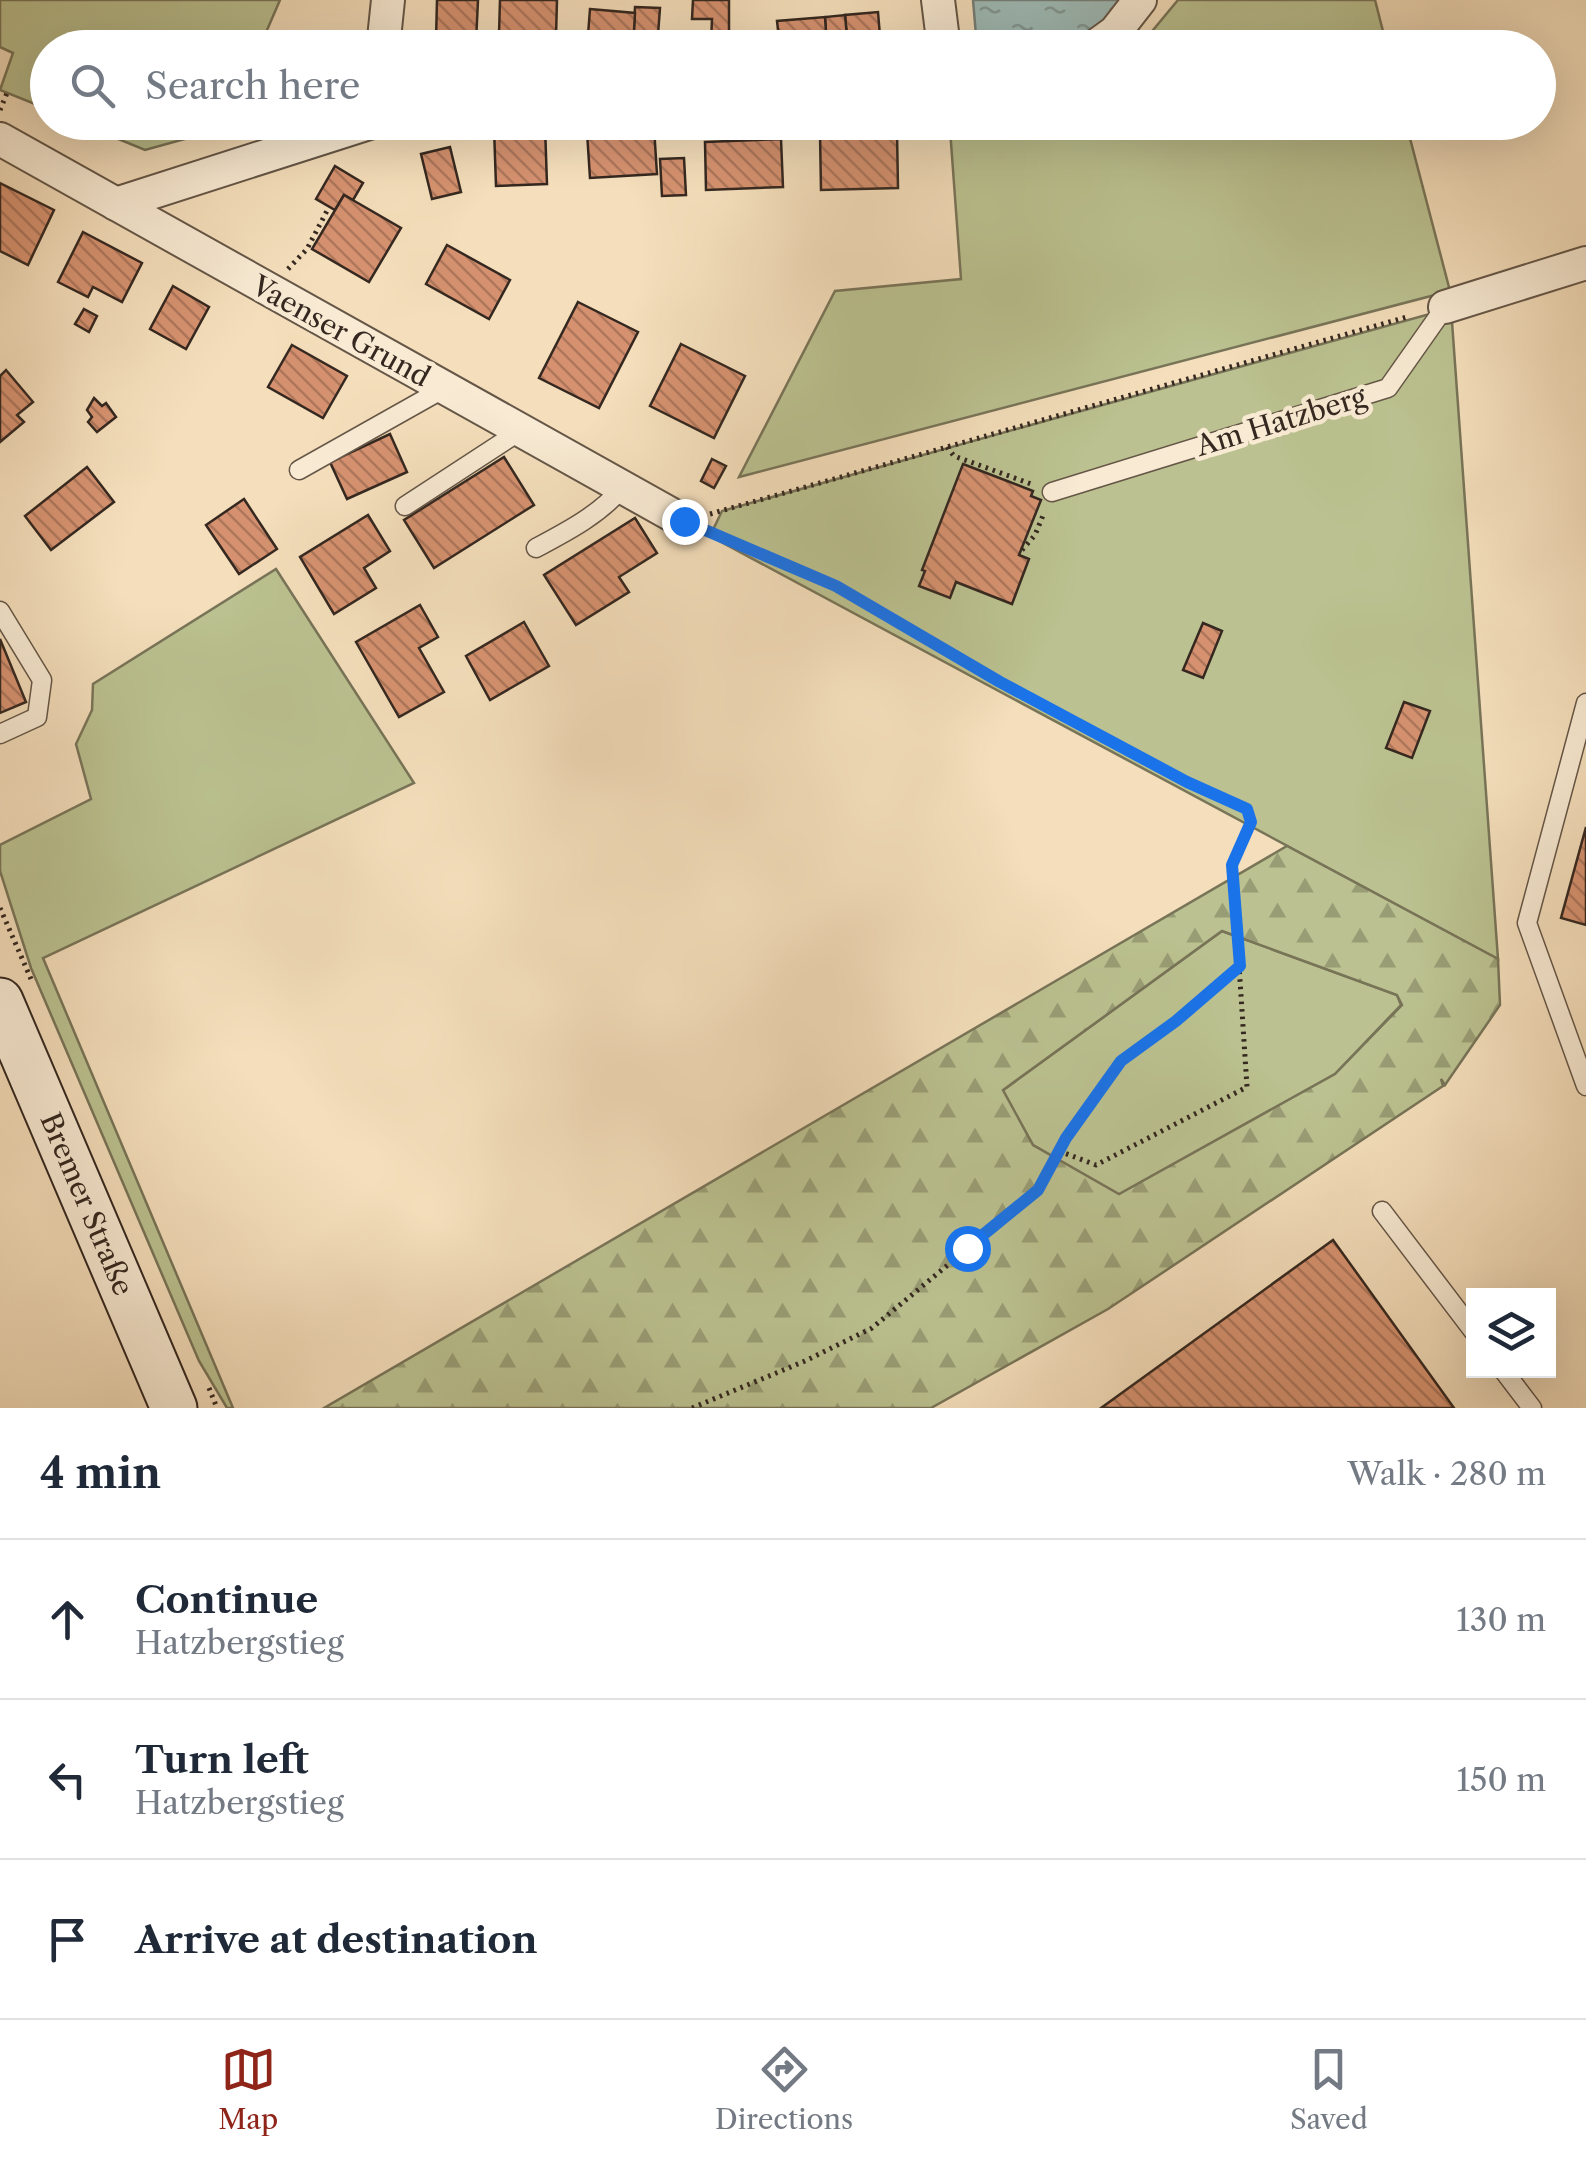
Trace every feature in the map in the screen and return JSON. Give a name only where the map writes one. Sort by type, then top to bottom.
[{"type":"main road","name":"Bremer Straße","points":[[0,1000],[174,1408]]},
{"type":"street","points":[[385,30],[388,0]]},
{"type":"street","points":[[938,0],[942,30]]},
{"type":"street","points":[[1117,30],[1140,0]]},
{"type":"street","name":"Vaenser Grund","points":[[0,139],[684,521]]},
{"type":"street","points":[[116,204],[316,140]]},
{"type":"street","points":[[1445,307],[1586,263]]},
{"type":"lane","name":"Am Hatzberg","points":[[1052,492],[1388,388],[1445,307]]},
{"type":"lane","points":[[298,470],[443,389]]},
{"type":"lane","points":[[405,506],[520,431]]},
{"type":"lane","points":[[536,548],[610,503],[622,487]]},
{"type":"lane","points":[[0,611],[42,680],[36,717],[0,734]]},
{"type":"lane","points":[[1586,703],[1527,924],[1586,1086]]},
{"type":"lane","points":[[1382,1211],[1466,1321]]},
{"type":"lane","points":[[1509,1378],[1532,1408]]},
{"type":"path","points":[[0,110],[7,92]]},
{"type":"path","points":[[274,293],[292,262],[307,249],[330,207]]},
{"type":"path","points":[[684,521],[1445,307]]},
{"type":"path","points":[[946,448],[954,456],[1052,492],[1035,535],[1022,550]]},
{"type":"path","points":[[684,521],[836,586],[1000,682],[1187,782],[1247,809],[1251,822],[1232,865],[1247,1087],[1096,1164],[1059,1151]]},
{"type":"path","points":[[692,1408],[872,1328],[1038,1190],[1059,1151],[1121,1061],[1176,1021],[1240,966]]},
{"type":"green space","points":[[0,0],[280,0],[267,30],[30,30],[30,102],[0,90],[13,53],[0,47]]},
{"type":"green space","points":[[1178,0],[1375,0],[1383,30],[1153,30]]},
{"type":"green space","points":[[121,140],[181,140],[145,150]]},
{"type":"green space","points":[[951,140],[1410,140],[1450,291],[739,477],[835,291],[961,279]]},
{"type":"green space","points":[[1451,308],[1498,959],[710,536],[722,511]]},
{"type":"green space","points":[[276,569],[414,783],[43,958],[233,1408],[227,1408],[199,1361],[31,968],[0,871],[0,845],[91,799],[76,744],[92,710],[93,684]]},
{"type":"green space","points":[[1287,846],[1498,959],[1500,1005],[1445,1085],[1441,1079],[1443,1086],[1108,1309],[931,1408],[324,1408]],"holes":[[[1222,931],[1397,995],[1402,1005],[1335,1074],[1119,1194],[1033,1145],[1003,1090]]]},
{"type":"green space","points":[[1222,931],[1397,995],[1401,1005],[1335,1074],[1119,1195],[1033,1145],[1002,1091]]},
{"type":"water","points":[[973,0],[1128,0],[1099,30],[976,30]]},
{"type":"building","points":[[437,0],[478,0],[477,30],[436,30]]},
{"type":"building","points":[[500,0],[557,0],[556,30],[499,30]]},
{"type":"building","points":[[693,0],[729,0],[729,30],[712,30],[712,19],[692,19]]},
{"type":"building","points":[[635,7],[660,8],[658,30],[634,30]]},
{"type":"building","points":[[590,9],[635,13],[634,30],[588,30]]},
{"type":"building","points":[[878,12],[880,30],[846,30],[845,15]]},
{"type":"building","points":[[845,15],[846,30],[826,30],[825,17]]},
{"type":"building","points":[[825,17],[826,30],[778,30],[777,21]]},
{"type":"building","points":[[494,140],[545,140],[547,184],[496,186]]},
{"type":"building","points":[[588,140],[655,140],[657,174],[590,178]]},
{"type":"building","points":[[781,140],[783,187],[706,190],[705,142]]},
{"type":"building","points":[[820,140],[897,140],[898,188],[821,190]]},
{"type":"building","points":[[450,147],[461,192],[432,199],[421,154]]},
{"type":"building","points":[[684,158],[686,195],[662,196],[660,159]]},
{"type":"building","points":[[335,166],[363,183],[353,200],[344,195],[335,210],[316,199]]},
{"type":"building","points":[[0,183],[54,210],[28,265],[0,251]]},
{"type":"building","points":[[344,195],[401,228],[369,282],[312,249]]},
{"type":"building","points":[[83,232],[142,263],[122,302],[93,287],[88,297],[58,282]]},
{"type":"building","points":[[447,245],[510,280],[489,319],[426,284]]},
{"type":"building","points":[[173,286],[209,307],[186,349],[150,329]]},
{"type":"building","points":[[578,302],[638,332],[599,408],[539,378]]},
{"type":"building","points":[[84,309],[97,316],[89,332],[75,324]]},
{"type":"building","points":[[681,344],[745,376],[714,438],[650,406]]},
{"type":"building","points":[[292,345],[347,376],[323,418],[268,387]]},
{"type":"building","points":[[6,370],[33,402],[17,415],[24,422],[0,442],[0,376]]},
{"type":"building","points":[[94,398],[102,406],[106,403],[116,417],[97,432],[88,422],[92,417],[87,410]]},
{"type":"building","points":[[390,434],[407,472],[347,499],[330,462]]},
{"type":"building","points":[[504,457],[534,505],[434,568],[404,520]]},
{"type":"building","points":[[712,459],[726,466],[714,488],[701,481]]},
{"type":"building","points":[[963,464],[1033,491],[1031,496],[1041,500],[1019,555],[1029,559],[1012,604],[956,582],[950,598],[919,586]]},
{"type":"building","points":[[87,467],[114,502],[51,550],[25,516]]},
{"type":"building","points":[[244,499],[277,549],[239,574],[206,525]]},
{"type":"building","points":[[368,515],[390,551],[364,568],[376,588],[334,614],[300,557]]},
{"type":"building","points":[[635,518],[657,553],[619,577],[629,592],[576,625],[544,575]]},
{"type":"building","points":[[420,605],[438,637],[419,648],[444,692],[399,717],[356,642]]},
{"type":"building","points":[[524,622],[549,666],[490,700],[466,656]]},
{"type":"building","points":[[1203,623],[1222,631],[1203,678],[1183,670]]},
{"type":"building","points":[[0,639],[26,702],[0,713]]},
{"type":"building","points":[[1404,702],[1430,711],[1412,758],[1386,748]]},
{"type":"building","points":[[1586,827],[1586,925],[1561,918]]},
{"type":"building","points":[[1333,1240],[1454,1408],[1101,1408]]},
{"type":"route","points":[[684,521],[836,586],[1000,682],[1187,782],[1247,809],[1251,822],[1232,865],[1240,966],[1176,1021],[1121,1061],[1066,1138],[1038,1190],[967,1248]]}]
